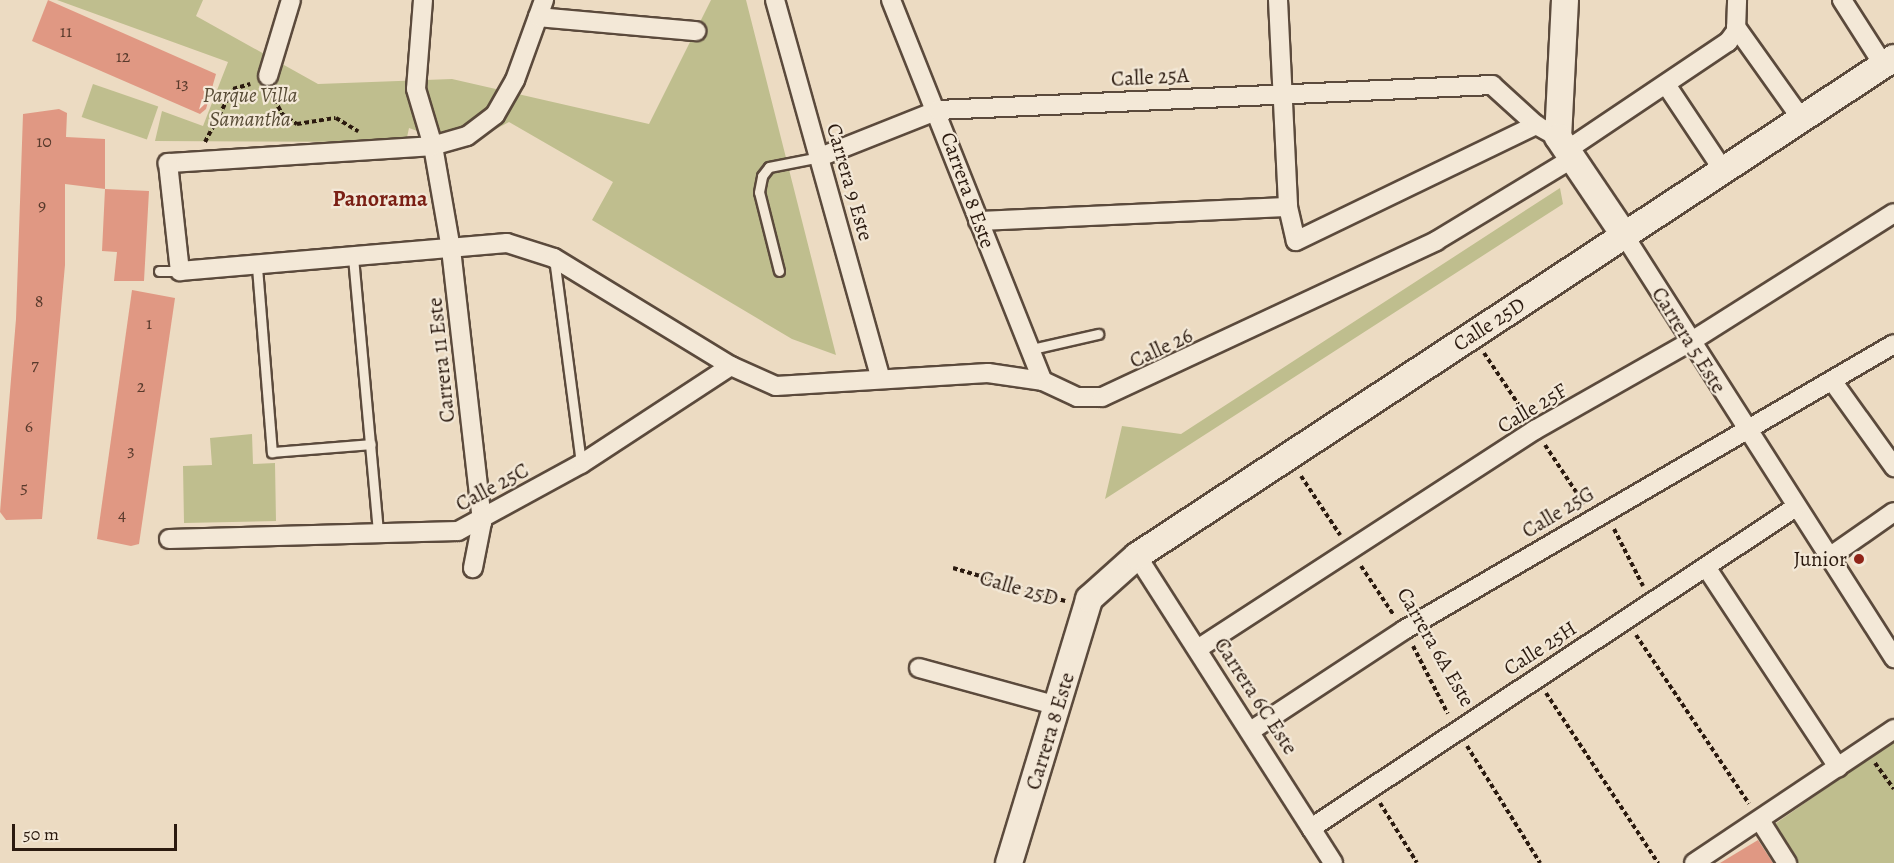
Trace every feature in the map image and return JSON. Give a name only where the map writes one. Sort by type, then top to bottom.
[{"type":"main road","points":[[1565,0],[1566,148]]},
{"type":"main road","name":"Calle 25D","points":[[1088,603],[1137,556],[1889,61]]},
{"type":"main road","name":"Carrera 5 Este","points":[[1566,148],[1624,235]]},
{"type":"main road","name":"Carrera 8 Este","points":[[1009,863],[1088,603]]},
{"type":"street","points":[[264,84],[291,0]]},
{"type":"street","name":"Carrera 11 Este","points":[[423,0],[416,90],[433,146],[451,249],[482,522],[473,568]]},
{"type":"street","name":"Carrera 9 Este","points":[[775,0],[880,376]]},
{"type":"street","name":"Carrera 8 Este","points":[[891,0],[939,110],[978,221],[1043,381]]},
{"type":"street","points":[[1278,0],[1287,207],[1296,241],[1536,125],[1566,148]]},
{"type":"street","points":[[1737,0],[1732,35],[1801,118]]},
{"type":"street","points":[[1842,0],[1889,61]]},
{"type":"street","points":[[451,249],[256,267],[180,271],[168,163],[433,146],[467,136],[495,115],[515,80],[541,8],[696,31]]},
{"type":"street","name":"Calle 26","points":[[451,249],[507,243],[555,258],[731,366],[776,386],[880,376],[988,373],[1043,381],[1077,397],[1102,397],[1140,383],[1436,241],[1566,148],[1667,86],[1732,35]]},
{"type":"street","name":"Calle 25A","points":[[820,157],[939,110],[1281,93],[1492,85],[1536,125]]},
{"type":"street","points":[[1667,86],[1723,170]]},
{"type":"street","points":[[978,221],[1287,207]]},
{"type":"street","name":"Calle 25F","points":[[1199,648],[1536,430],[1690,342],[1894,213]]},
{"type":"street","name":"Carrera 5 Este","points":[[1624,235],[1690,342],[1894,658]]},
{"type":"street","name":"Calle 25G","points":[[1252,730],[1404,630],[1745,428],[1833,382],[1894,344]]},
{"type":"street","name":"Calle 25C","points":[[169,539],[458,531],[482,522],[581,464],[731,366]]},
{"type":"street","points":[[1833,382],[1894,467]]},
{"type":"street","name":"Calle 25H","points":[[1311,828],[1456,729],[1796,507]]},
{"type":"street","points":[[1828,558],[1894,512]]},
{"type":"street","name":"Carrera 6C Este","points":[[1137,556],[1252,730],[1333,863]]},
{"type":"street","points":[[1706,567],[1838,767]]},
{"type":"street","points":[[919,668],[1058,706]]},
{"type":"street","points":[[1694,863],[1761,822],[1894,729]]},
{"type":"street","points":[[1761,822],[1787,863]]},
{"type":"lane","points":[[779,271],[759,192],[762,176],[769,167],[820,157]]},
{"type":"lane","points":[[353,257],[378,533]]},
{"type":"lane","points":[[555,258],[581,464]]},
{"type":"lane","points":[[256,267],[272,452],[371,444]]},
{"type":"lane","points":[[159,272],[180,271]]},
{"type":"lane","points":[[1032,350],[1098,334]]},
{"type":"path","points":[[195,162],[233,89],[245,83],[264,84],[297,124],[347,119],[368,150]]},
{"type":"path","points":[[1472,336],[1593,517],[1611,525],[1651,600]]},
{"type":"path","name":"Carrera 6A Este","points":[[1289,456],[1404,630],[1456,729],[1540,863]]},
{"type":"path","name":"Calle 25D","points":[[953,568],[1088,603]]},
{"type":"path","points":[[1625,619],[1761,822]]},
{"type":"path","points":[[1537,678],[1658,863]]},
{"type":"path","points":[[1865,748],[1894,789]]},
{"type":"path","points":[[1370,787],[1417,863]]},
{"type":"green space","name":"Parque Villa Samantha","points":[[57,0],[203,0],[196,16],[318,84],[452,79],[649,124],[711,0],[746,0],[836,355],[792,339],[592,220],[613,182],[509,122],[462,147],[409,128],[406,142],[155,141],[162,111],[203,126],[228,62]]},
{"type":"green space","points":[[93,84],[158,106],[147,140],[82,117]]},
{"type":"green space","points":[[1560,188],[1563,204],[1105,499],[1122,426],[1181,434]]},
{"type":"green space","points":[[252,434],[253,464],[275,463],[276,521],[184,523],[183,466],[212,465],[210,438]]},
{"type":"green space","points":[[1894,741],[1894,863],[1798,863],[1772,826]]},
{"type":"building","points":[[48,0],[216,74],[206,109],[200,114],[32,41]]},
{"type":"building","points":[[59,109],[67,113],[66,137],[105,139],[105,189],[65,184],[65,265],[42,519],[6,520],[0,512],[16,319],[23,114]]},
{"type":"building","points":[[105,189],[149,191],[144,281],[114,281],[117,252],[102,251]]},
{"type":"building","points":[[132,290],[175,298],[139,544],[131,546],[97,539]]},
{"type":"building","points":[[1758,840],[1773,863],[1720,863]]},
{"type":"place","name":"Junior","points":[[1859,559]]},
{"type":"district","name":"Panorama","points":[[380,200]]}]
